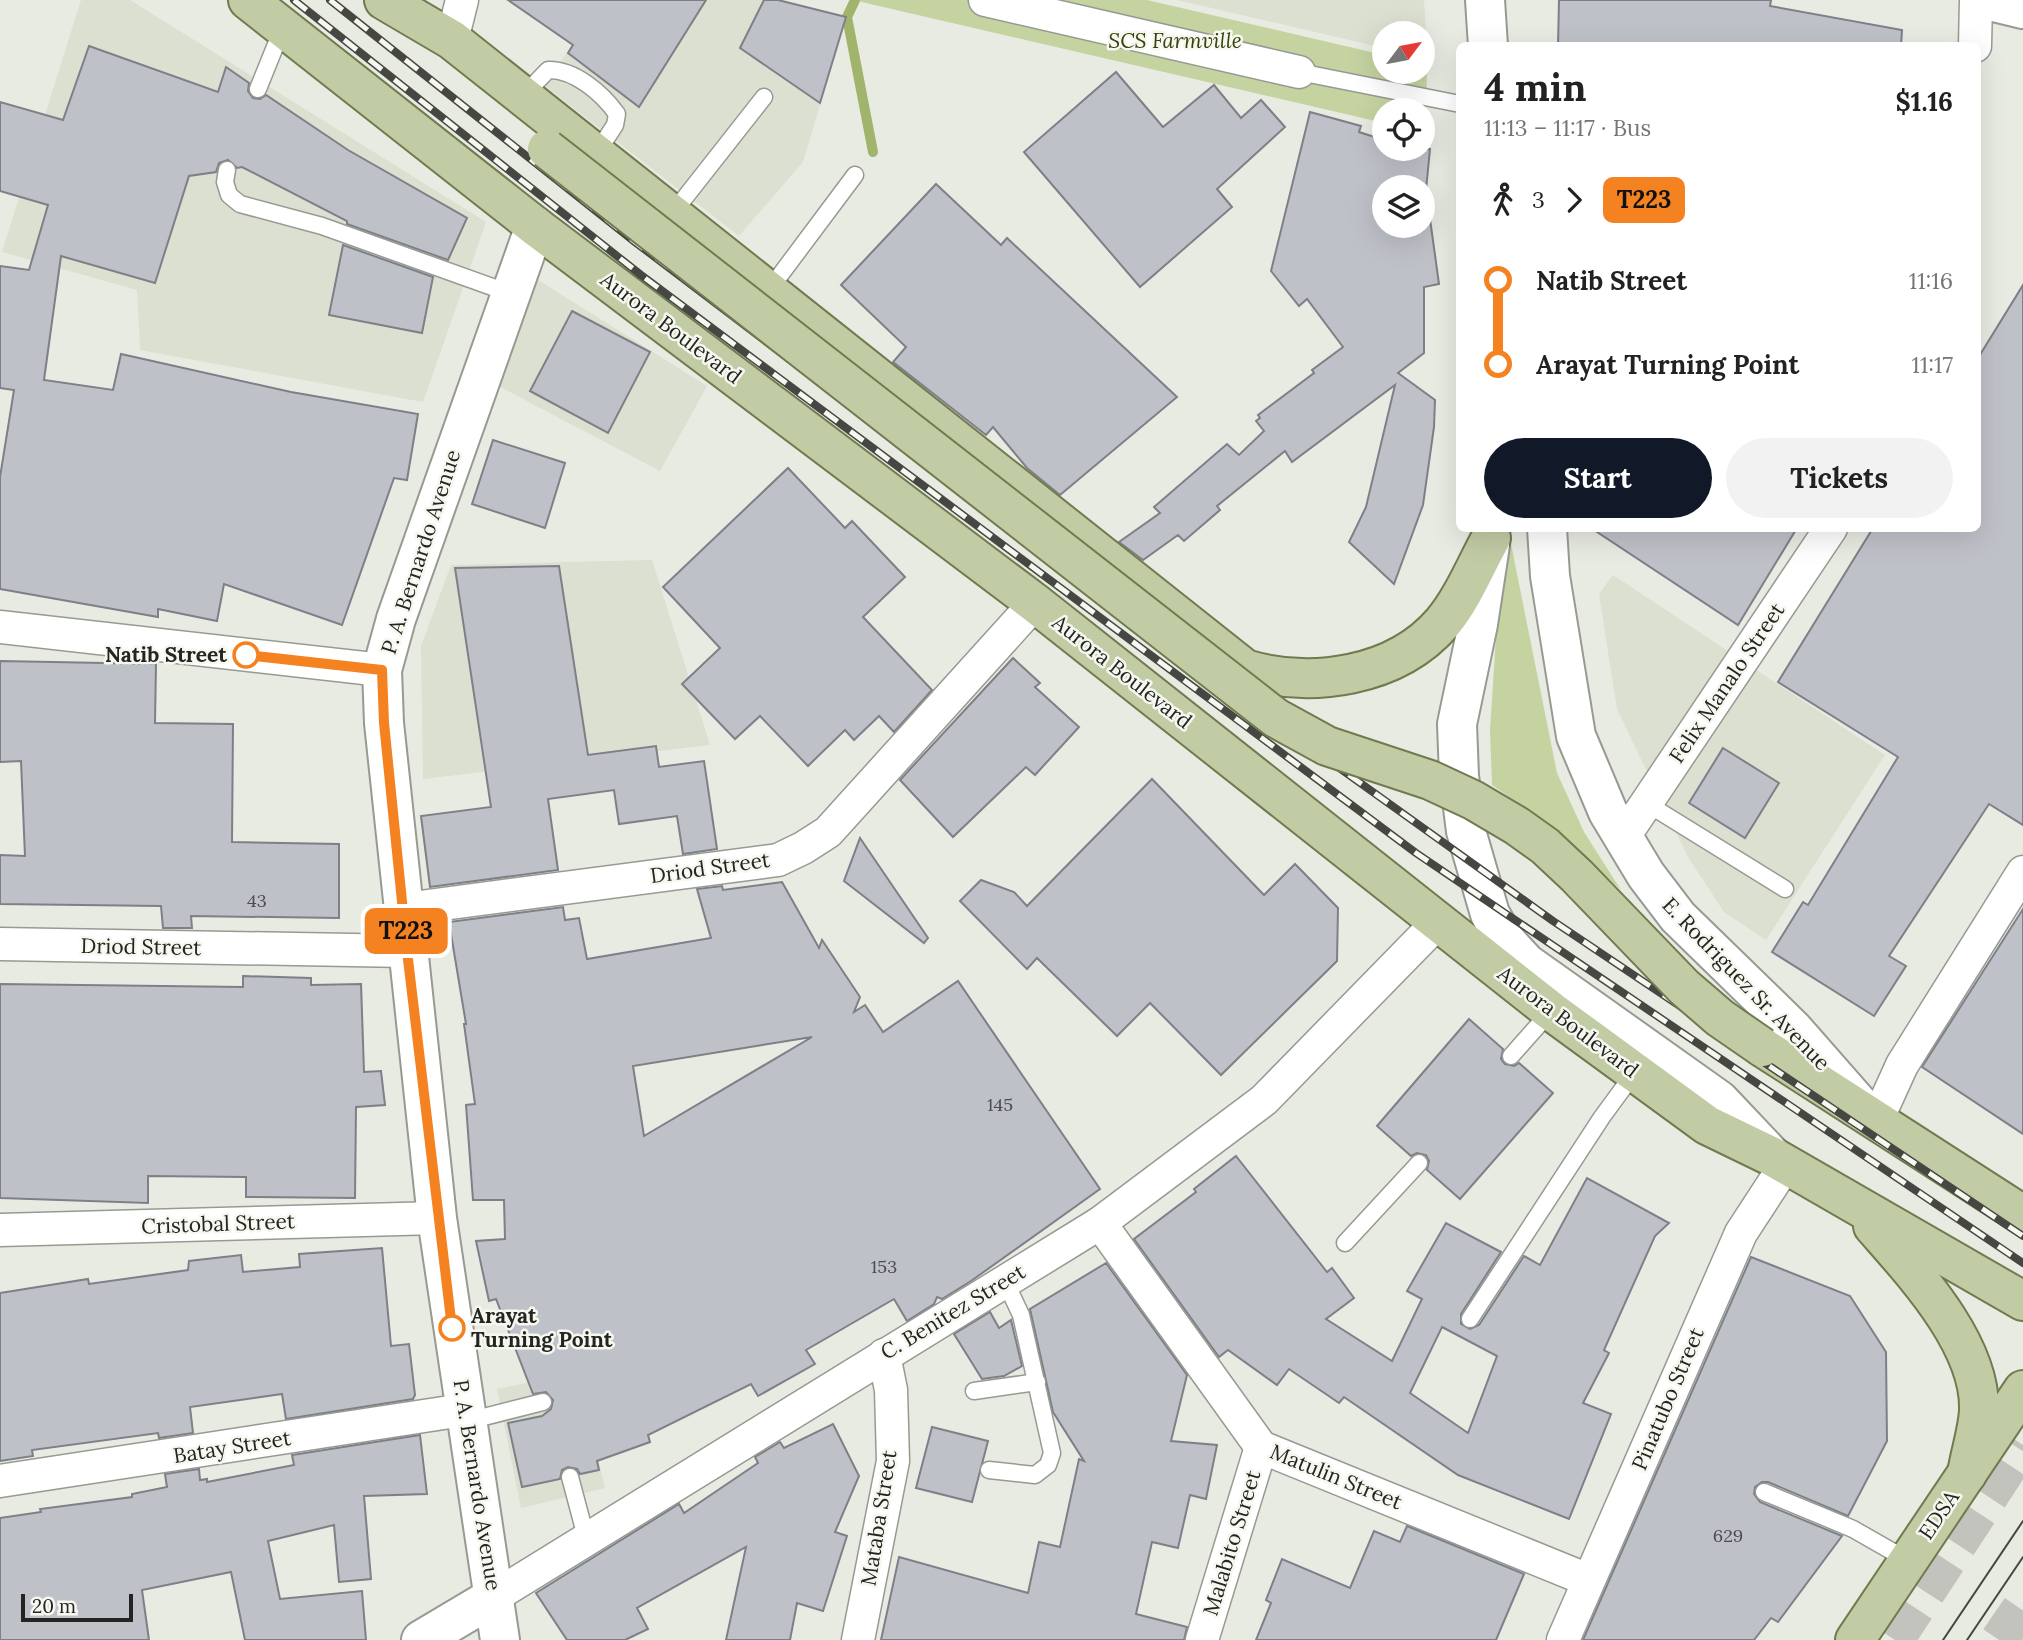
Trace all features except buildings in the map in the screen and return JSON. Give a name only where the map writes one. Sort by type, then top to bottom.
[{"type":"main road","name":"Aurora Boulevard","points":[[248,0],[535,226],[1035,603],[1551,1011],[1625,1054],[1707,1125],[1779,1160],[2023,1301]]},
{"type":"main road","points":[[367,0],[438,62],[547,149],[1276,718],[1327,746],[1387,764],[1473,800],[1545,846],[1631,929],[1684,987],[1720,1018],[2023,1215]]},
{"type":"main road","points":[[384,0],[452,40],[1245,669],[1271,677],[1318,677],[1356,673],[1382,665],[1406,651],[1443,622],[1491,533]]},
{"type":"main road","points":[[1853,1203],[1917,1277],[1954,1331],[1973,1373],[1979,1410],[1967,1474]]},
{"type":"main road","name":"EDSA","points":[[1854,1640],[2019,1401]]},
{"type":"street","points":[[452,40],[462,0]]},
{"type":"street","points":[[985,0],[1299,72]]},
{"type":"street","points":[[1485,0],[1488,42]]},
{"type":"street","points":[[1975,42],[1976,0]]},
{"type":"street","points":[[1986,0],[2023,9]]},
{"type":"street","name":"P. A. Bernardo Avenue","points":[[500,1640],[464,1416],[437,1218],[384,723],[382,670],[396,619],[509,293],[535,226]]},
{"type":"street","name":"E. Rodriguez Sr. Avenue","points":[[1547,532],[1550,576],[1576,736],[1623,838],[1678,917],[1793,1030],[1872,1117]]},
{"type":"street","name":"Felix Manalo Street","points":[[1623,838],[1828,532]]},
{"type":"street","points":[[1491,533],[1478,624],[1457,724],[1458,776],[1466,831],[1481,889],[1490,914],[1505,940],[1526,963],[1625,1054]]},
{"type":"street","name":"Driod Street","points":[[405,909],[778,860],[803,848],[828,832],[1035,603]]},
{"type":"street","points":[[0,627],[382,670]]},
{"type":"street","points":[[1872,1117],[2023,872]]},
{"type":"street","name":"C. Benitez Street","points":[[421,1640],[1100,1223],[1264,1100],[1438,922]]},
{"type":"street","name":"Driod Street","points":[[0,944],[407,951]]},
{"type":"street","name":"Pinatubo Street","points":[[1563,1640],[1593,1583],[1741,1233],[1779,1160]]},
{"type":"street","name":"Cristobal Street","points":[[0,1230],[437,1218]]},
{"type":"street","name":"Matulin Street","points":[[1100,1223],[1261,1447],[1593,1583]]},
{"type":"street","name":"Mataba Street","points":[[858,1640],[893,1461],[891,1390],[884,1355]]},
{"type":"street","name":"Batay Street","points":[[0,1481],[464,1416]]},
{"type":"street","name":"Malabito Street","points":[[1202,1640],[1261,1447]]},
{"type":"lane","points":[[258,89],[283,27]]},
{"type":"lane","points":[[1299,72],[1456,103]]},
{"type":"lane","points":[[672,215],[764,97]]},
{"type":"lane","points":[[227,170],[225,182],[229,195],[240,204],[322,226],[509,293]]},
{"type":"lane","points":[[769,290],[855,175]]},
{"type":"lane","points":[[1646,803],[1785,889]]},
{"type":"lane","points":[[1511,1056],[1551,1011]]},
{"type":"lane","points":[[1470,1319],[1602,1117],[1625,1054]]},
{"type":"lane","points":[[1345,1243],[1419,1163]]},
{"type":"lane","points":[[989,1470],[1035,1475],[1048,1465],[1052,1453],[1021,1315],[1004,1281]]},
{"type":"lane","points":[[974,1391],[1037,1382]]},
{"type":"lane","points":[[464,1416],[543,1402]]},
{"type":"lane","points":[[570,1477],[586,1537]]},
{"type":"lane","points":[[1764,1492],[1853,1529],[1909,1561]]},
{"type":"shaded area","points":[[81,0],[130,0],[486,222],[423,402],[140,350],[137,290],[2,252]]},
{"type":"shaded area","points":[[601,0],[778,0],[846,17],[803,162],[739,236],[545,86]]},
{"type":"shaded area","points":[[1177,0],[1424,0],[1425,21],[1372,21],[1372,45]]},
{"type":"shaded area","points":[[535,278],[707,386],[660,471],[487,380]]},
{"type":"shaded area","points":[[652,560],[710,745],[423,779],[421,646],[451,565]]},
{"type":"shaded area","points":[[1613,575],[1885,755],[1766,940],[1724,912],[1688,857],[1617,709],[1599,594]]},
{"type":"shaded area","points":[[578,1373],[605,1488],[521,1508],[497,1389]]},
{"type":"green space","name":"SCS Farmville","points":[[853,0],[1147,0],[1372,52],[1372,84],[1427,84],[1427,98],[1372,98],[1372,120]]},
{"type":"green space","points":[[1503,532],[1509,532],[1557,773],[1584,832],[1621,890],[1549,825],[1492,785],[1490,730]]},
{"type":"waterway","points":[[855,0],[847,17],[873,152]]},
{"type":"tunnel","points":[[1895,1640],[2023,1445]]},
{"type":"tunnel","points":[[1999,1640],[2023,1605]]},
{"type":"tram line","points":[[1943,1640],[2023,1521]]},
{"type":"tram line","points":[[1967,1640],[2023,1557]]},
{"type":"railway","points":[[294,0],[641,275],[1416,853],[2023,1263]]},
{"type":"railway","points":[[330,0],[635,242],[1141,626],[1553,921],[2023,1236]]},
{"type":"bus line","name":"T223","points":[[246,655],[382,670],[384,723],[405,909],[407,951],[452,1328]]},
{"type":"place","name":"Natib Street","points":[[246,655]]},
{"type":"place","name":"Arayat Turning Point","points":[[452,1328]]}]
